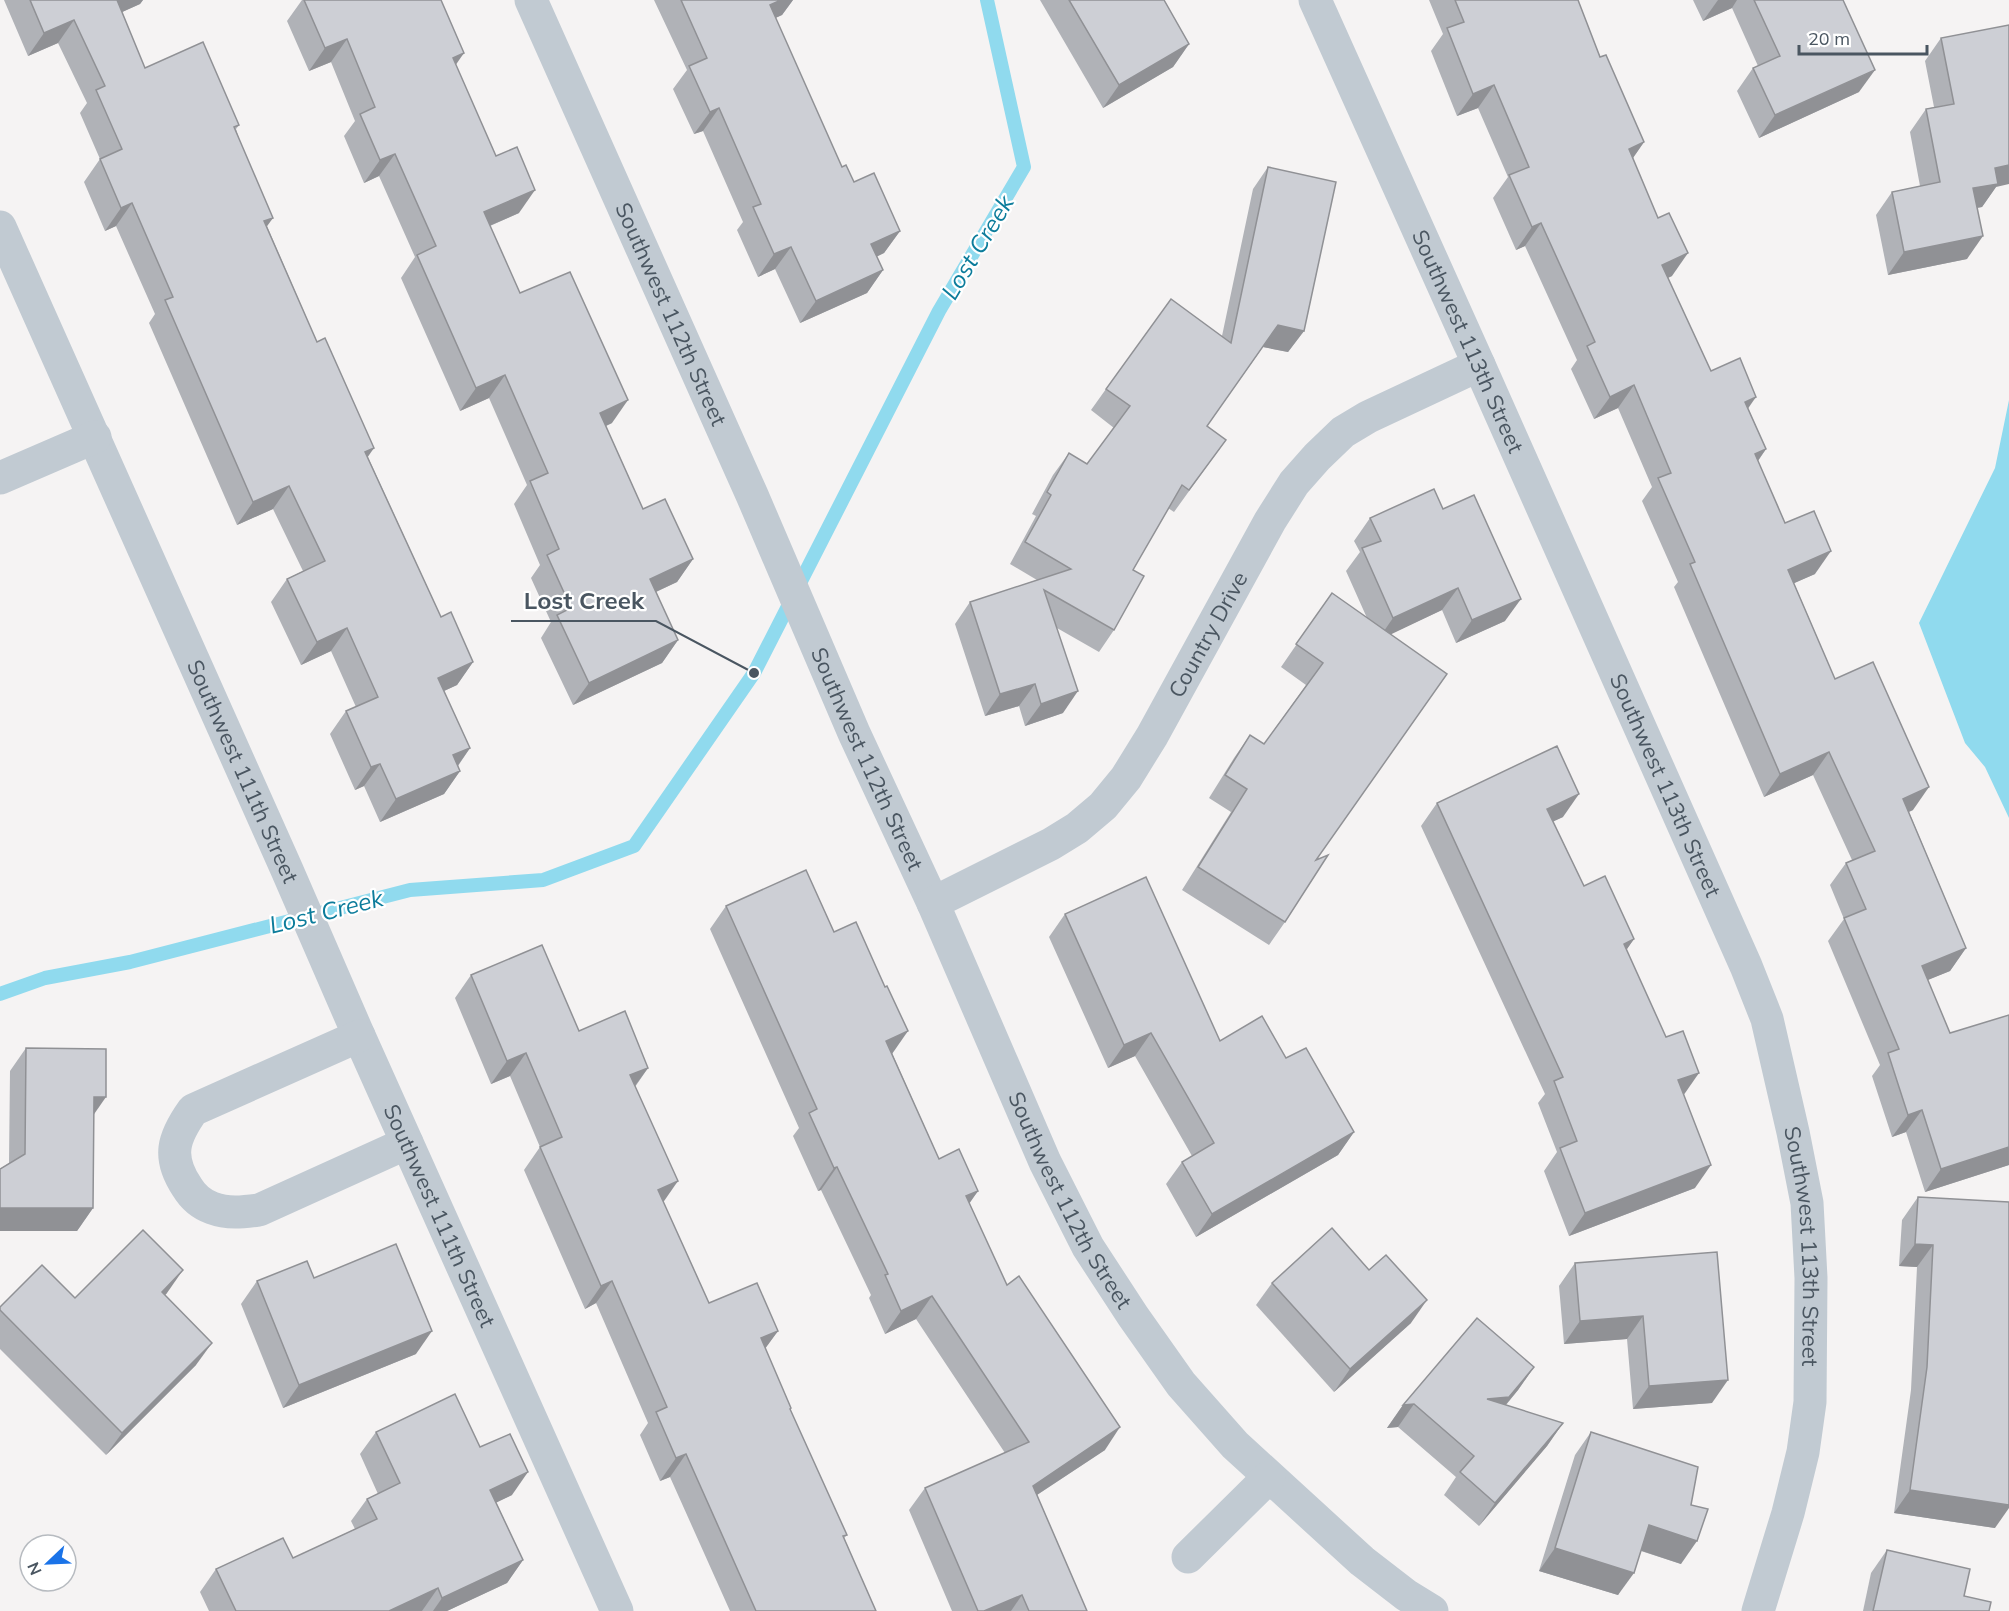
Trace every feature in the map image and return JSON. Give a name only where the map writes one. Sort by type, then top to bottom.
[{"type":"street","name":"Southwest 112th Street","points":[[531,0],[752,495],[854,733],[933,903],[1045,1162],[1088,1247],[1132,1316],[1181,1384],[1235,1445],[1362,1562],[1406,1595],[1432,1611]]},
{"type":"street","name":"Southwest 113th Street","points":[[1315,0],[1746,966],[1767,1019],[1807,1203],[1811,1278],[1810,1402],[1803,1452],[1758,1611]]},
{"type":"street","name":"Southwest 111th Street","points":[[0,227],[617,1611]]},
{"type":"street","name":"Country Drive","points":[[933,903],[1051,844],[1077,828],[1102,806],[1126,778],[1152,736],[1270,521],[1294,483],[1343,432],[1368,417],[1479,365]]},
{"type":"street","points":[[0,478],[95,437]]},
{"type":"street","points":[[357,1032],[193,1110],[182,1125],[176,1141],[174,1163],[194,1198],[211,1208],[234,1213],[259,1210],[407,1143]]},
{"type":"street","points":[[1188,1557],[1269,1477]]},
{"type":"water","points":[[2009,400],[2009,818],[1985,767],[1965,743],[1919,623],[1995,468]]},
{"type":"building","points":[[30,0],[117,0],[145,68],[203,42],[239,125],[234,127],[273,218],[264,221],[317,342],[325,338],[374,448],[365,452],[441,617],[451,612],[473,662],[438,678],[470,748],[453,755],[460,771],[396,799],[380,764],[371,767],[346,711],[378,697],[347,628],[317,642],[287,579],[325,561],[289,486],[253,502],[165,300],[173,297],[132,203],[121,208],[100,159],[122,149],[96,90],[105,86],[74,20],[44,33]]},
{"type":"building","points":[[304,0],[441,0],[464,53],[453,58],[496,156],[517,147],[535,190],[484,212],[520,293],[570,272],[628,400],[600,413],[643,509],[665,499],[693,559],[650,579],[678,640],[589,683],[557,615],[571,608],[547,555],[559,549],[530,481],[548,473],[505,375],[476,388],[417,255],[436,246],[395,154],[380,160],[360,114],[375,107],[347,39],[325,48]]},
{"type":"building","points":[[681,0],[781,0],[770,5],[842,167],[846,165],[854,182],[874,173],[900,231],[871,244],[883,270],[816,301],[791,247],[774,254],[753,207],[761,204],[719,108],[710,112],[689,66],[707,58]]},
{"type":"building","points":[[1069,0],[1164,0],[1189,44],[1119,85]]},
{"type":"building","points":[[1455,0],[1578,0],[1600,57],[1606,55],[1644,142],[1629,149],[1658,218],[1669,213],[1688,253],[1662,265],[1711,371],[1740,358],[1756,397],[1745,402],[1766,449],[1755,454],[1785,523],[1814,511],[1831,551],[1788,570],[1835,679],[1873,662],[1929,787],[1903,799],[1966,948],[1922,966],[1950,1033],[2009,1015],[2009,1147],[1941,1169],[1922,1110],[1908,1115],[1888,1053],[1899,1049],[1844,918],[1866,909],[1846,863],[1875,851],[1829,752],[1780,774],[1690,564],[1695,562],[1658,478],[1671,473],[1634,385],[1610,397],[1587,346],[1595,342],[1541,223],[1532,227],[1509,175],[1529,167],[1494,85],[1473,94],[1447,28],[1464,22]]},
{"type":"building","points":[[1754,0],[1843,0],[1875,70],[1775,115],[1753,68],[1780,56]]},
{"type":"building","points":[[2009,25],[2009,165],[1995,168],[1998,184],[1973,188],[1983,236],[1904,252],[1892,192],[1940,182],[1926,109],[1954,104],[1941,38]]},
{"type":"building","points":[[1268,167],[1336,182],[1304,331],[1278,325],[1207,426],[1226,440],[1189,490],[1182,485],[1133,570],[1144,576],[1114,630],[1044,590],[1078,691],[1041,704],[1035,684],[1000,694],[970,602],[1071,569],[1025,542],[1051,495],[1047,492],[1069,453],[1087,464],[1130,406],[1106,389],[1171,299],[1231,343]]},
{"type":"building","points":[[1434,489],[1443,509],[1474,495],[1521,599],[1472,620],[1458,588],[1393,618],[1362,548],[1381,541],[1370,518]]},
{"type":"building","points":[[1332,593],[1447,674],[1316,860],[1328,855],[1285,922],[1198,867],[1247,789],[1225,775],[1250,735],[1264,744],[1323,663],[1296,644]]},
{"type":"building","points":[[1557,746],[1579,794],[1547,809],[1584,886],[1605,876],[1634,939],[1624,944],[1666,1037],[1683,1031],[1699,1073],[1678,1080],[1711,1165],[1585,1213],[1560,1148],[1577,1141],[1554,1081],[1563,1077],[1437,803]]},
{"type":"building","points":[[806,870],[834,932],[856,922],[885,987],[887,986],[908,1031],[886,1041],[939,1159],[959,1149],[978,1191],[966,1196],[1007,1285],[1019,1276],[1120,1427],[1033,1486],[1087,1611],[1029,1611],[1022,1595],[984,1611],[978,1611],[925,1488],[1029,1442],[932,1296],[901,1311],[885,1275],[888,1274],[809,1113],[817,1109],[726,906]]},
{"type":"building","points":[[1146,877],[1220,1041],[1262,1016],[1286,1058],[1306,1048],[1354,1132],[1212,1214],[1182,1162],[1214,1143],[1151,1033],[1124,1045],[1065,914]]},
{"type":"building","points":[[542,945],[579,1031],[625,1011],[648,1068],[630,1075],[678,1181],[658,1190],[709,1303],[757,1283],[778,1331],[761,1338],[790,1409],[847,1535],[843,1536],[876,1611],[756,1611],[686,1454],[676,1458],[656,1412],[667,1407],[612,1281],[601,1286],[540,1147],[562,1137],[526,1053],[507,1061],[471,975]]},
{"type":"building","points":[[26,1048],[106,1049],[106,1097],[94,1097],[93,1208],[0,1208],[0,1169],[25,1154]]},
{"type":"building","points":[[1918,1197],[2009,1202],[2009,1505],[1910,1490],[1927,1367],[1933,1245],[1915,1244]]},
{"type":"building","points":[[1332,1228],[1369,1270],[1386,1255],[1427,1300],[1350,1369],[1272,1283]]},
{"type":"building","points":[[143,1230],[183,1270],[162,1292],[212,1343],[122,1433],[0,1310],[0,1307],[42,1265],[75,1298]]},
{"type":"building","points":[[396,1244],[432,1331],[299,1385],[257,1281],[307,1261],[314,1278]]},
{"type":"building","points":[[1717,1252],[1728,1380],[1649,1386],[1643,1316],[1580,1321],[1575,1263]]},
{"type":"building","points":[[1477,1318],[1534,1367],[1509,1397],[1487,1399],[1563,1423],[1495,1503],[1460,1472],[1474,1456],[1414,1404],[1403,1405]]},
{"type":"building","points":[[455,1394],[480,1447],[510,1434],[528,1472],[490,1490],[523,1560],[442,1598],[438,1588],[389,1611],[236,1611],[216,1569],[283,1538],[293,1558],[377,1519],[367,1499],[400,1483],[376,1432]]},
{"type":"building","points":[[1591,1432],[1698,1467],[1691,1505],[1708,1509],[1697,1541],[1649,1525],[1634,1573],[1555,1548]]},
{"type":"building","points":[[1887,1550],[1970,1569],[1964,1596],[1991,1602],[1989,1611],[1873,1611]]},
{"type":"waterway","name":"Lost Creek","points":[[0,994],[45,978],[130,962],[410,890],[543,880],[634,846],[754,673],[939,311],[1024,167],[987,0]]},
{"type":"place","name":"Lost Creek","points":[[754,673]]}]
